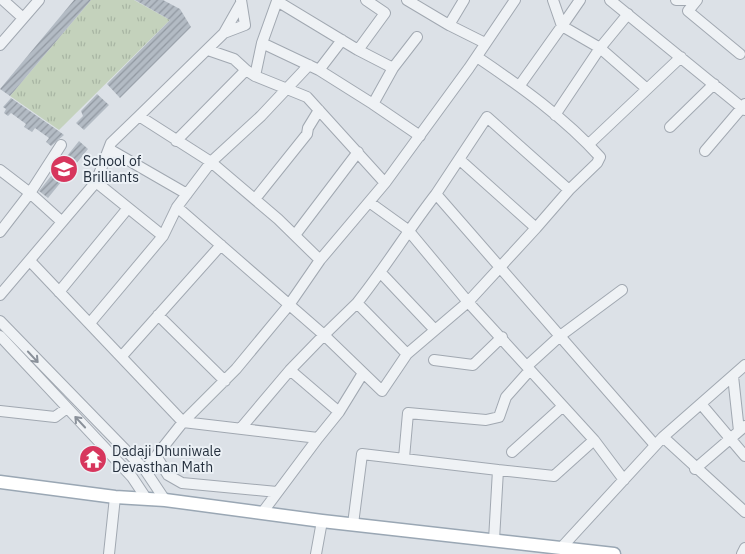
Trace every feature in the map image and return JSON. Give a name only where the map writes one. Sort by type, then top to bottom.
[{"type":"main road","points":[[0,482],[494,540],[524,549],[561,548],[614,554]]},
{"type":"street","points":[[3,0],[24,18]]},
{"type":"street","points":[[0,45],[39,0]]},
{"type":"street","points":[[176,141],[250,73],[277,0],[358,50],[393,68]]},
{"type":"street","points":[[358,50],[385,13],[366,0]]},
{"type":"street","points":[[407,0],[449,25],[485,43]]},
{"type":"street","points":[[449,25],[464,0]]},
{"type":"street","points":[[145,470],[184,422],[225,381],[288,305],[320,260],[385,183],[515,0]]},
{"type":"street","points":[[553,0],[562,26],[600,48],[647,89]]},
{"type":"street","points":[[520,85],[580,0]]},
{"type":"street","points":[[610,0],[744,107],[705,151]]},
{"type":"street","points":[[676,0],[697,0]]},
{"type":"street","points":[[697,0],[688,11],[744,55]]},
{"type":"street","points":[[0,295],[96,182],[111,142],[224,33],[245,25],[241,2]]},
{"type":"street","points":[[555,115],[600,48],[628,14]]},
{"type":"street","points":[[372,104],[393,68],[417,37]]},
{"type":"street","points":[[319,70],[342,40]]},
{"type":"street","points":[[262,43],[319,70],[420,136]]},
{"type":"street","points":[[208,50],[234,59],[250,73],[307,97],[385,183]]},
{"type":"street","points":[[177,207],[324,335],[382,391],[407,354],[468,302],[570,190],[600,160],[600,156],[589,144],[520,85],[477,56]]},
{"type":"street","points":[[589,144],[681,57]]},
{"type":"street","points":[[90,323],[163,236],[177,207],[211,162],[288,88],[309,65]]},
{"type":"street","points":[[670,127],[714,84]]},
{"type":"street","points":[[255,199],[307,134],[308,128],[319,110]]},
{"type":"street","points":[[139,116],[211,162],[255,199],[320,260]]},
{"type":"street","points":[[240,428],[290,370],[357,303],[381,273],[408,230],[460,160],[487,117],[570,190]]},
{"type":"street","points":[[2,225],[30,193],[61,146]]},
{"type":"street","points":[[109,149],[187,194]]},
{"type":"street","points":[[295,235],[358,152]]},
{"type":"street","points":[[460,160],[536,228]]},
{"type":"street","points":[[0,170],[30,193],[61,221]]},
{"type":"street","points":[[96,182],[163,236]]},
{"type":"street","points":[[436,194],[656,445]]},
{"type":"street","points":[[369,202],[408,230],[468,302],[502,337],[594,440],[624,480]]},
{"type":"street","points":[[59,292],[128,208]]},
{"type":"street","points":[[122,356],[221,246]]},
{"type":"street","points":[[30,261],[184,422],[318,438]]},
{"type":"street","points":[[381,273],[435,330]]},
{"type":"street","points":[[404,458],[408,413],[486,420],[499,417],[506,396],[528,368],[560,336],[622,290]]},
{"type":"street","points":[[357,303],[407,354]]},
{"type":"street","points":[[158,315],[225,381]]},
{"type":"street","points":[[0,321],[145,470],[165,500]]},
{"type":"street","points":[[0,336],[132,477],[146,498]]},
{"type":"street","points":[[434,360],[473,365],[502,337]]},
{"type":"street","points":[[561,548],[663,437],[745,365]]},
{"type":"street","points":[[290,370],[339,412]]},
{"type":"street","points":[[262,513],[339,412],[363,373]]},
{"type":"street","points":[[695,469],[742,429],[733,376]]},
{"type":"street","points":[[701,404],[745,456]]},
{"type":"street","points":[[512,452],[563,406]]},
{"type":"street","points":[[0,411],[55,417],[67,408]]},
{"type":"street","points":[[663,437],[695,469],[745,512]]},
{"type":"street","points":[[353,524],[362,454],[554,476],[594,440]]},
{"type":"street","points":[[156,456],[168,475],[182,483],[277,492]]},
{"type":"street","points":[[494,540],[498,470]]},
{"type":"street","points":[[109,554],[115,497]]},
{"type":"street","points":[[316,554],[322,520]]},
{"type":"street","points":[[742,554],[745,548]]},
{"type":"green space","points":[[91,0],[134,0],[170,20],[59,130],[10,96]]},
{"type":"building","points":[[74,0],[91,0],[10,96],[0,89]]},
{"type":"building","points":[[135,0],[163,0],[180,9],[191,27],[120,98],[107,84],[170,20]]},
{"type":"building","points":[[97,94],[109,105],[84,130],[76,123],[83,116],[81,111]]},
{"type":"building","points":[[11,98],[64,135],[51,146],[46,142],[49,138],[35,128],[32,132],[24,127],[26,124],[11,113],[8,116],[4,113],[6,109],[3,107]]},
{"type":"building","name":"School of Brilliants","points":[[79,141],[88,149],[48,198],[39,191]]},
{"type":"place","name":"School of Brilliants","points":[[64,169]]},
{"type":"place","name":"Dadaji Dhuniwale Devasthan Math","points":[[93,459]]}]
